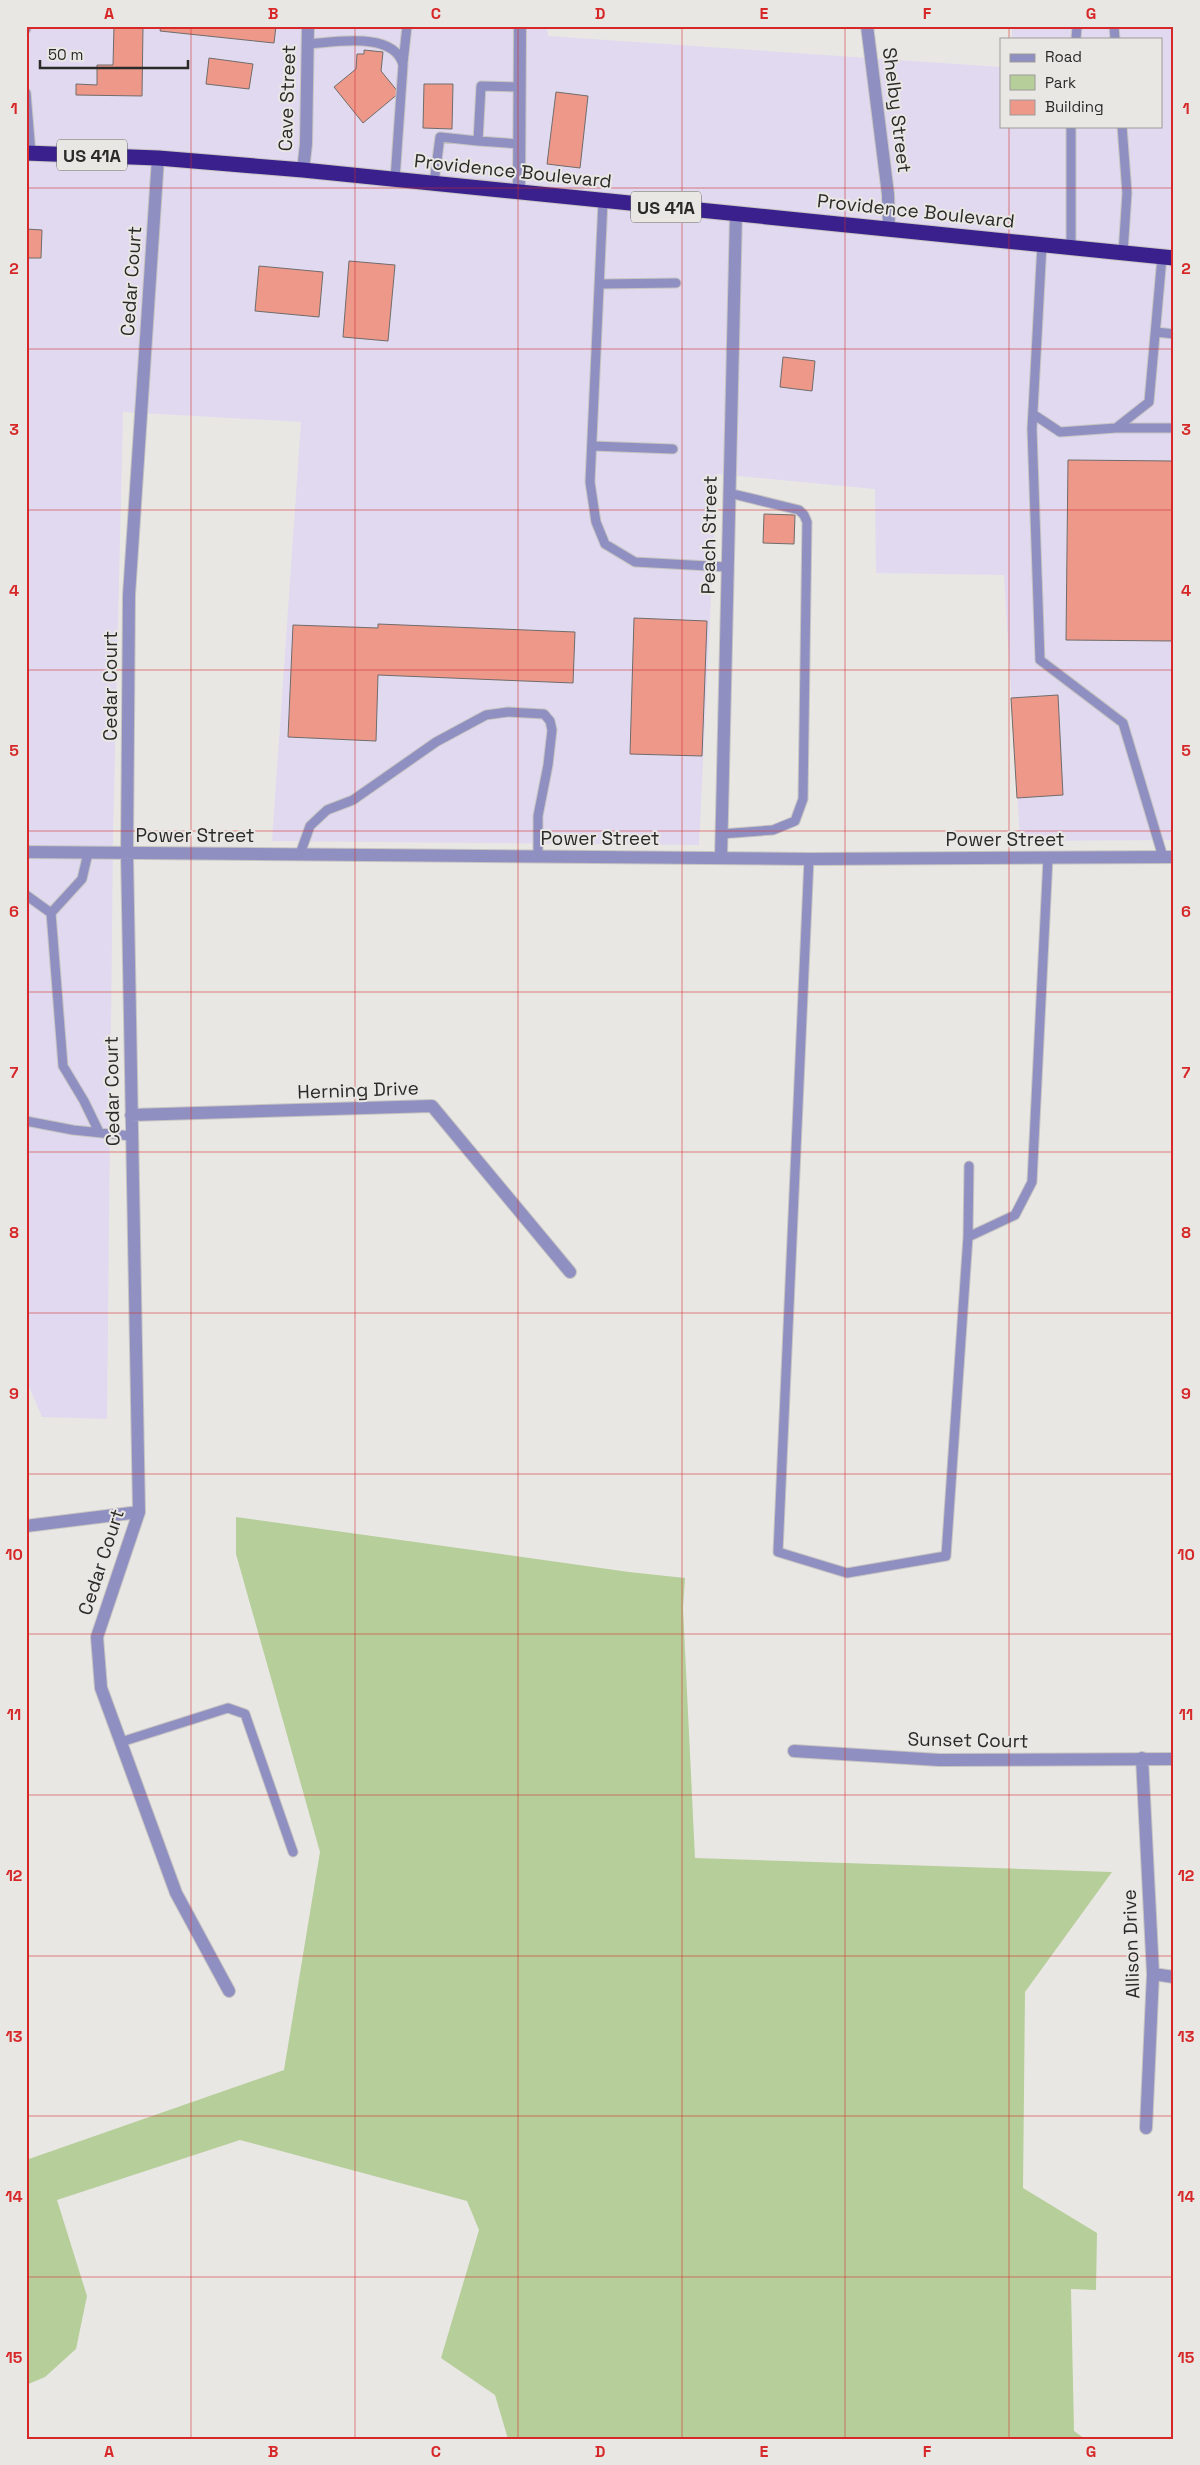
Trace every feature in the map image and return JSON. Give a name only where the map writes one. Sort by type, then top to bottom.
[{"type":"highway","name":"Providence Boulevard","points":[[29,153],[158,158],[303,170],[1168,257]]},
{"type":"street","name":"Cave Street","points":[[303,170],[306,144],[308,26]]},
{"type":"street","points":[[520,26],[520,193]]},
{"type":"street","name":"Shelby Street","points":[[867,26],[888,194],[889,228]]},
{"type":"street","name":"Cedar Court","points":[[158,158],[129,594],[127,853],[138,1512],[97,1637],[101,1688],[176,1893],[230,1992]]},
{"type":"street","name":"Peach Street","points":[[721,858],[736,214]]},
{"type":"street","name":"Power Street","points":[[26,852],[810,859],[1168,857]]},
{"type":"street","name":"Herning Drive","points":[[131,1115],[432,1106],[570,1272]]},
{"type":"street","points":[[26,1526],[138,1512]]},
{"type":"street","name":"Sunset Court","points":[[794,1752],[939,1760],[1174,1759]]},
{"type":"street","name":"Allison Drive","points":[[1142,1758],[1153,1974],[1146,2128]]},
{"type":"street","points":[[1153,1974],[1174,1977]]},
{"type":"lane","points":[[395,179],[407,26]]},
{"type":"lane","points":[[308,44],[358,41],[381,44],[392,48],[401,56],[403,65]]},
{"type":"lane","points":[[478,141],[481,86],[520,87]]},
{"type":"lane","points":[[26,92],[29,153]]},
{"type":"lane","points":[[1071,128],[1071,246]]},
{"type":"lane","points":[[1122,128],[1127,193],[1123,252]]},
{"type":"lane","points":[[434,183],[440,137],[520,144]]},
{"type":"lane","points":[[603,201],[590,482],[596,522],[605,544],[635,562],[728,567]]},
{"type":"lane","points":[[1042,244],[1033,414],[1040,660],[1123,723],[1168,857]]},
{"type":"lane","points":[[1116,428],[1149,402],[1156,332],[1168,257]]},
{"type":"lane","points":[[600,284],[676,283]]},
{"type":"lane","points":[[1156,332],[1174,334]]},
{"type":"lane","points":[[1033,414],[1060,432],[1116,428],[1174,428]]},
{"type":"lane","points":[[592,446],[673,449]]},
{"type":"lane","points":[[721,834],[773,830],[795,821],[803,799],[807,522],[799,510],[729,493]]},
{"type":"lane","points":[[300,854],[310,826],[327,810],[353,800],[436,742],[465,726],[486,716],[508,712],[544,714],[550,721],[552,730],[548,765],[538,816],[538,856]]},
{"type":"lane","points":[[88,853],[82,878],[51,914],[63,1066],[84,1100],[99,1132]]},
{"type":"lane","points":[[968,1237],[1015,1214],[1032,1182],[1048,858]]},
{"type":"lane","points":[[810,859],[778,1552],[847,1573],[946,1556],[968,1237],[969,1166]]},
{"type":"lane","points":[[26,895],[51,914]]},
{"type":"lane","points":[[26,1121],[131,1136]]},
{"type":"lane","points":[[121,1742],[228,1708],[245,1714],[293,1852]]},
{"type":"shaded area","points":[[26,26],[547,26],[548,36],[1000,67],[1000,128],[1162,128],[1162,38],[1012,38],[1012,26],[1174,26],[1174,840],[1020,841],[1004,575],[876,573],[875,489],[717,474],[699,845],[272,841],[301,422],[123,412],[113,836],[107,1419],[42,1417],[26,1380]]},
{"type":"green space","points":[[236,1517],[629,1572],[685,1578],[683,1608],[695,1858],[1112,1872],[1025,1992],[1023,2188],[1097,2233],[1096,2290],[1071,2289],[1074,2431],[1085,2439],[508,2439],[495,2395],[441,2358],[479,2230],[467,2201],[240,2140],[57,2200],[87,2296],[76,2349],[45,2377],[26,2385],[26,2160],[284,2070],[320,1852],[236,1554]]},
{"type":"building","points":[[114,26],[143,26],[142,96],[76,95],[76,84],[97,85],[97,65],[113,65]]},
{"type":"building","points":[[161,26],[276,26],[274,43],[160,31]]},
{"type":"building","points":[[364,50],[383,52],[381,71],[399,93],[363,123],[334,87],[356,69],[357,54],[364,54]]},
{"type":"building","points":[[209,58],[253,64],[249,89],[206,84]]},
{"type":"building","points":[[424,84],[453,84],[452,129],[423,128]]},
{"type":"building","points":[[556,92],[588,96],[580,168],[547,164]]},
{"type":"building","points":[[26,229],[42,230],[41,258],[26,258]]},
{"type":"building","points":[[349,261],[395,265],[388,341],[343,337]]},
{"type":"building","points":[[259,266],[323,272],[319,317],[255,311]]},
{"type":"building","points":[[783,357],[815,361],[812,391],[780,387]]},
{"type":"building","points":[[1068,460],[1174,461],[1174,641],[1066,640]]},
{"type":"building","points":[[764,514],[795,515],[794,544],[763,543]]},
{"type":"building","points":[[634,618],[707,621],[702,756],[630,754]]},
{"type":"building","points":[[378,624],[575,632],[573,683],[378,675],[376,741],[288,737],[293,625],[378,628]]},
{"type":"building","points":[[1058,695],[1063,795],[1017,798],[1011,698]]}]
